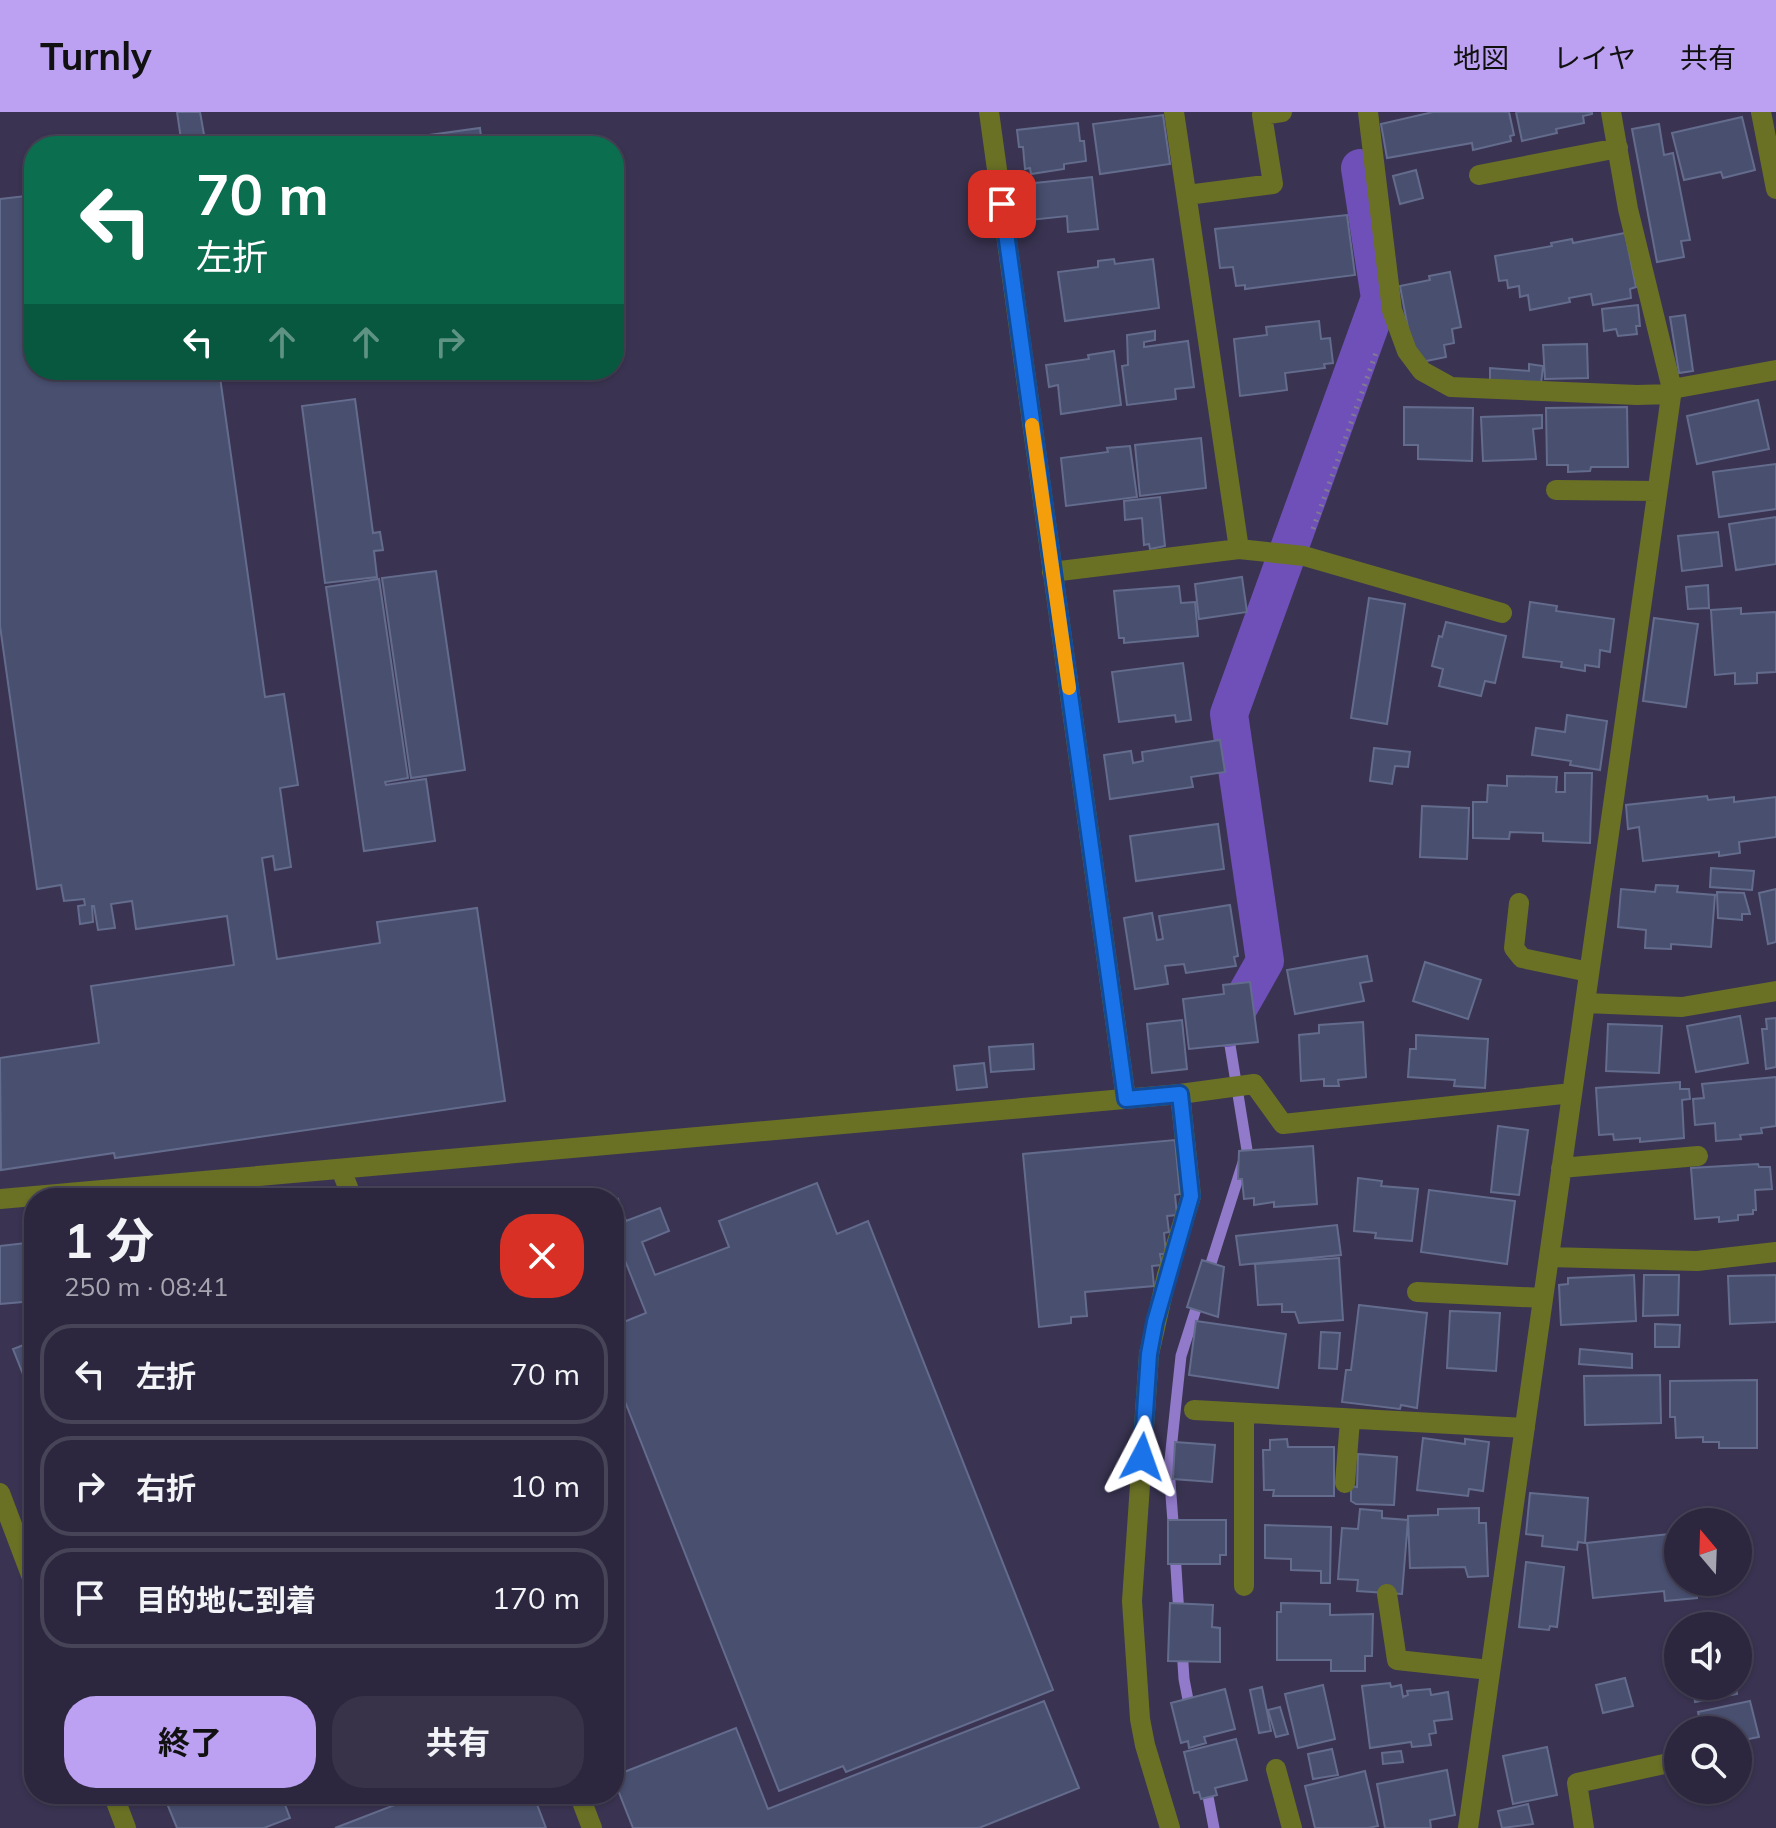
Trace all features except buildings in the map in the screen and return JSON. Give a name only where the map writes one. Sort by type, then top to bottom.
[{"type":"street","points":[[989,112],[1126,1099]]},
{"type":"street","points":[[1174,112],[1239,549]]},
{"type":"street","points":[[1187,195],[1273,184],[1262,115],[1282,112]]},
{"type":"street","points":[[1368,112],[1392,310],[1407,351],[1427,375],[1451,387],[1672,392],[1776,370]]},
{"type":"street","points":[[1468,1828],[1672,392],[1628,209],[1611,112]]},
{"type":"street","points":[[1761,112],[1776,189]]},
{"type":"street","points":[[1479,175],[1618,148]]},
{"type":"street","points":[[1556,490],[1657,491]]},
{"type":"street","points":[[1052,572],[1239,549],[1304,556],[1502,613]]},
{"type":"street","points":[[1519,903],[1514,948],[1522,958],[1589,972]]},
{"type":"street","points":[[1585,1003],[1682,1007],[1776,991]]},
{"type":"street","points":[[125,1188],[1126,1099],[1254,1084],[1283,1124],[1572,1093]]},
{"type":"street","points":[[1170,1828],[1140,1719],[1132,1601],[1149,1354],[1167,1275],[1191,1196],[1180,1094]]},
{"type":"street","points":[[1561,1168],[1698,1156]]},
{"type":"street","points":[[341,1169],[348,1188]]},
{"type":"street","points":[[0,1199],[24,1197]]},
{"type":"street","points":[[1549,1257],[1697,1261],[1776,1252]]},
{"type":"street","points":[[1417,1292],[1543,1298]]},
{"type":"street","points":[[1194,1410],[1525,1428]]},
{"type":"street","points":[[1244,1413],[1244,1586]]},
{"type":"street","points":[[1345,1483],[1350,1420]]},
{"type":"street","points":[[0,1493],[24,1557]]},
{"type":"street","points":[[1387,1594],[1397,1660],[1490,1670]]},
{"type":"street","points":[[1584,1828],[1577,1783],[1664,1764]]},
{"type":"street","points":[[1276,1769],[1292,1828]]},
{"type":"street","points":[[117,1804],[126,1828]]},
{"type":"street","points":[[583,1804],[592,1828]]},
{"type":"path","points":[[1304,556],[1392,310]]},
{"type":"waterway","points":[[1227,1028],[1265,961],[1229,714],[1380,298],[1360,168]]},
{"type":"waterway","points":[[1207,1276],[1247,1150],[1228,1033]]},
{"type":"waterway","points":[[1174,1535],[1169,1469],[1181,1356],[1200,1296]]},
{"type":"waterway","points":[[1175,1552],[1179,1615]]},
{"type":"waterway","points":[[1182,1648],[1190,1710]]},
{"type":"waterway","points":[[1206,1786],[1214,1828]]},
{"type":"slow traffic","points":[[1032,425],[1069,688]]},
{"type":"route","points":[[1002,204],[1126,1099],[1180,1094],[1191,1196],[1155,1322],[1149,1354],[1142,1457]]}]
